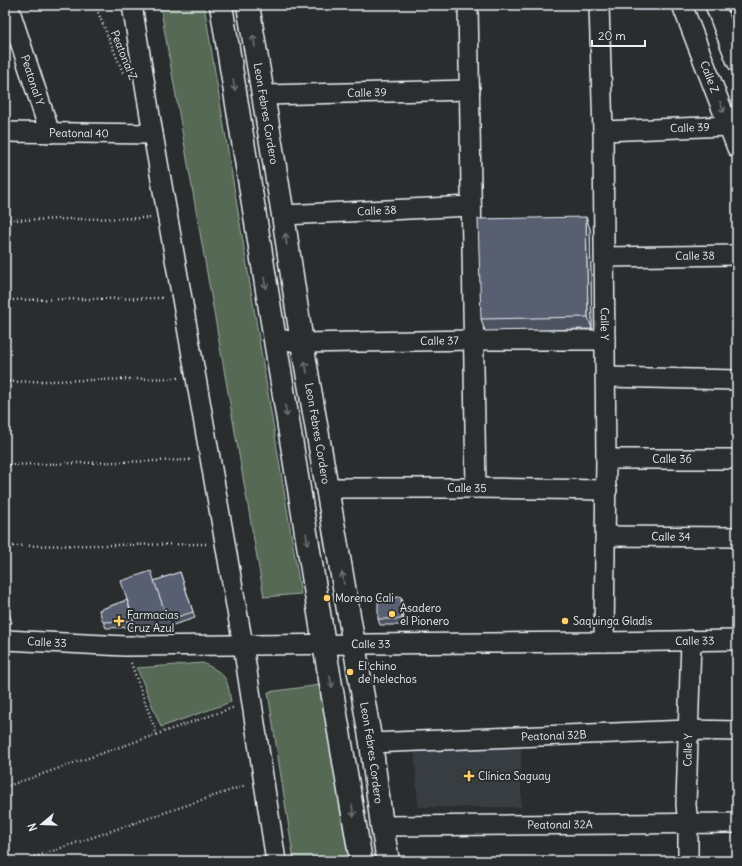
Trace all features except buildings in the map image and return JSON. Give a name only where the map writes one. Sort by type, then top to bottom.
[{"type":"street","name":"Peatonal Y","points":[[8,5],[50,133]]},
{"type":"street","points":[[132,5],[243,645],[276,861]]},
{"type":"street","points":[[221,5],[324,644],[361,861]]},
{"type":"street","name":"Leon Febres Cordero","points":[[248,5],[264,95],[302,343],[355,644],[388,861]]},
{"type":"street","points":[[468,5],[471,206],[480,225],[474,340],[476,488]]},
{"type":"street","name":"Calle Y","points":[[599,5],[603,131],[596,222],[604,257],[607,490],[604,642]]},
{"type":"street","name":"Calle Z","points":[[682,5],[737,148]]},
{"type":"street","points":[[715,5],[737,62]]},
{"type":"street","name":"Calle 39","points":[[264,95],[470,90]]},
{"type":"street","name":"Calle 39","points":[[603,131],[729,126]]},
{"type":"street","name":"Peatonal 40","points":[[5,132],[154,134]]},
{"type":"street","name":"Calle 38","points":[[283,215],[471,206]]},
{"type":"street","name":"Calle 38","points":[[604,257],[737,255]]},
{"type":"street","name":"Calle 37","points":[[274,338],[302,343],[474,340],[605,340]]},
{"type":"street","points":[[606,377],[737,380]]},
{"type":"street","name":"Calle 36","points":[[606,459],[737,459]]},
{"type":"street","name":"Calle 35","points":[[327,488],[607,490]]},
{"type":"street","name":"Calle 34","points":[[606,536],[737,536]]},
{"type":"street","name":"Calle 33","points":[[5,640],[125,646],[737,640]]},
{"type":"street","name":"Calle Y","points":[[688,861],[688,823],[686,805],[691,640]]},
{"type":"street","name":"Peatonal 32B","points":[[371,743],[688,730],[737,731]]},
{"type":"street","name":"Peatonal 32A","points":[[382,826],[737,823]]},
{"type":"path","name":"Peatonal Z","points":[[95,5],[124,76]]},
{"type":"path","points":[[5,220],[168,218]]},
{"type":"path","points":[[5,300],[182,297]]},
{"type":"path","points":[[5,382],[196,378]]},
{"type":"path","points":[[5,465],[210,460]]},
{"type":"path","points":[[5,546],[225,544]]},
{"type":"path","points":[[125,646],[157,735]]},
{"type":"path","points":[[5,787],[251,702]]},
{"type":"path","points":[[23,861],[263,779]]},
{"type":"shaded area","name":"Clínica Saguay","points":[[521,744],[521,807],[418,807],[414,745]]},
{"type":"green space","points":[[160,5],[204,5],[301,594],[264,597]]},
{"type":"green space","points":[[203,663],[221,674],[227,682],[231,702],[161,727],[137,668]]},
{"type":"green space","points":[[320,685],[349,861],[294,861],[268,692]]},
{"type":"place","name":"Moreno Cali","points":[[327,598]]},
{"type":"place","name":"Asadero el Pionero","points":[[392,614]]},
{"type":"place","name":"Farmacias Cruz Azul","points":[[119,621]]},
{"type":"place","name":"Saquinga Gladis","points":[[565,621]]},
{"type":"place","name":"El chino de helechos","points":[[350,672]]},
{"type":"place","name":"Clínica Saguay","points":[[469,776]]}]
